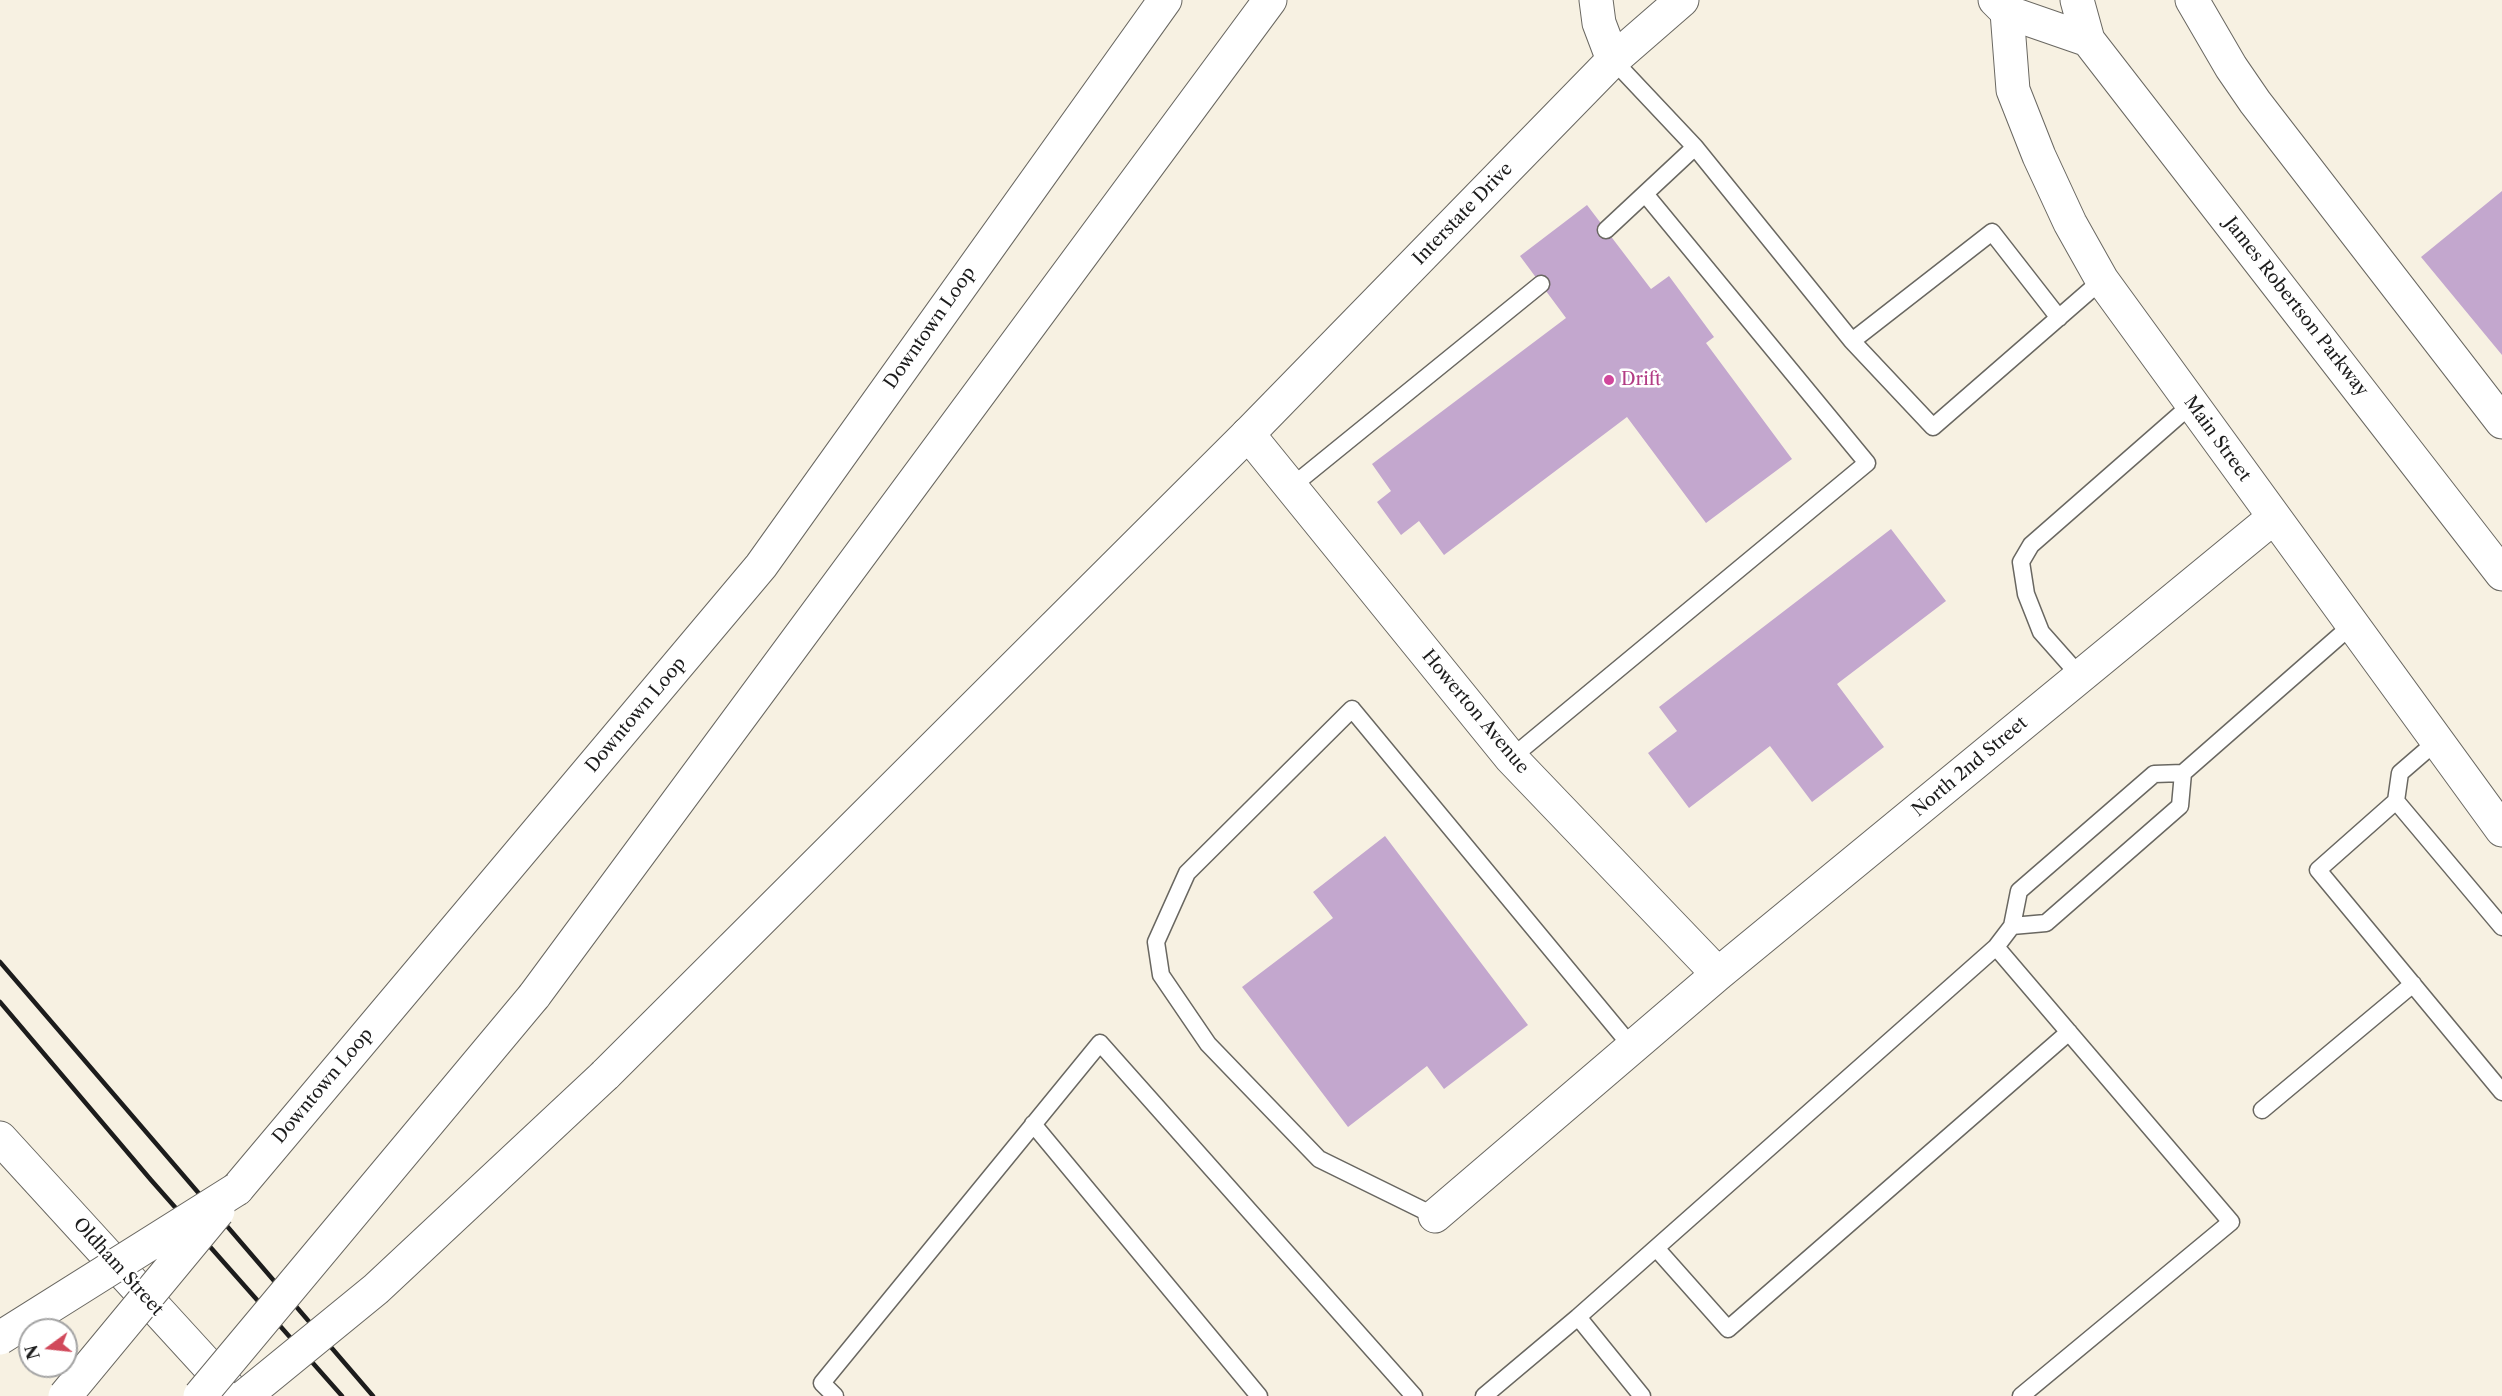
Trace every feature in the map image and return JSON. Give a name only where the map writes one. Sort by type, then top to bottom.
[{"type":"main road","name":"Downtown Loop","points":[[65,1396],[761,566],[1164,0]]},
{"type":"main road","points":[[200,1396],[534,996],[1270,0]]},
{"type":"main road","points":[[1596,0],[1599,23],[1613,60]]},
{"type":"main road","name":"Interstate Drive","points":[[246,1396],[376,1289],[605,1075],[1248,434],[1613,60],[1682,0]]},
{"type":"main road","name":"James Robertson Parkway","points":[[2078,0],[2088,40],[2502,574]]},
{"type":"main road","points":[[2192,0],[2231,67],[2255,102],[2502,422]]},
{"type":"main road","points":[[2001,6],[2088,40]]},
{"type":"main road","name":"Main Street","points":[[2001,6],[2013,90],[2039,156],[2070,224],[2102,280],[2502,830]]},
{"type":"main road","name":"Howerton Avenue","points":[[1248,434],[1511,758],[1718,974]]},
{"type":"main road","name":"North 2nd Street","points":[[1434,1215],[1718,974],[2273,518]]},
{"type":"main road","name":"Oldham Street","points":[[0,1138],[236,1396]]},
{"type":"main road","points":[[0,1338],[237,1189]]},
{"type":"lane","points":[[1613,60],[1695,147],[1852,341],[1933,427],[2102,280]]},
{"type":"lane","points":[[1606,230],[1695,147]]},
{"type":"lane","points":[[1511,758],[1867,463],[1646,195]]},
{"type":"lane","points":[[1852,341],[1992,232],[2059,318]]},
{"type":"lane","points":[[1291,487],[1541,284]]},
{"type":"lane","points":[[2080,676],[2041,632],[2026,594],[2021,562],[2031,545],[2192,404]]},
{"type":"lane","points":[[1484,1396],[1578,1317],[1996,947],[2012,926],[2019,891],[2154,774],[2183,773],[2352,625]]},
{"type":"lane","points":[[1434,1215],[1319,1159],[1208,1044],[1161,975],[1156,942],[1187,873],[1352,710],[1632,1047]]},
{"type":"lane","points":[[2437,741],[2400,773],[2396,801],[2318,870],[2502,1092]]},
{"type":"lane","points":[[2012,926],[2046,924],[2180,806],[2183,773]]},
{"type":"lane","points":[[2396,801],[2502,927]]},
{"type":"lane","points":[[1996,947],[2231,1222],[2021,1396]]},
{"type":"lane","points":[[2262,1110],[2413,984]]},
{"type":"lane","points":[[1656,1248],[1728,1329],[2069,1032]]},
{"type":"lane","points":[[835,1396],[822,1383],[1100,1042],[1414,1396]]},
{"type":"lane","points":[[1033,1124],[1259,1396]]},
{"type":"lane","points":[[1578,1317],[1642,1396]]},
{"type":"building","points":[[2502,191],[2502,355],[2421,257]]},
{"type":"building","name":"Drift","points":[[1587,205],[1651,289],[1669,276],[1714,337],[1706,343],[1792,459],[1706,523],[1627,417],[1444,555],[1419,521],[1401,535],[1377,502],[1391,491],[1372,464],[1566,318],[1520,256]]},
{"type":"building","points":[[1891,529],[1946,601],[1837,684],[1884,747],[1812,802],[1770,746],[1689,808],[1648,753],[1677,731],[1659,707]]},
{"type":"building","points":[[1385,836],[1528,1025],[1444,1089],[1427,1066],[1348,1127],[1242,987],[1333,918],[1313,892]]},
{"type":"railway","points":[[0,962],[373,1396]]},
{"type":"railway","points":[[0,1002],[151,1180],[342,1396]]},
{"type":"place","name":"Drift","points":[[1609,380]]}]
